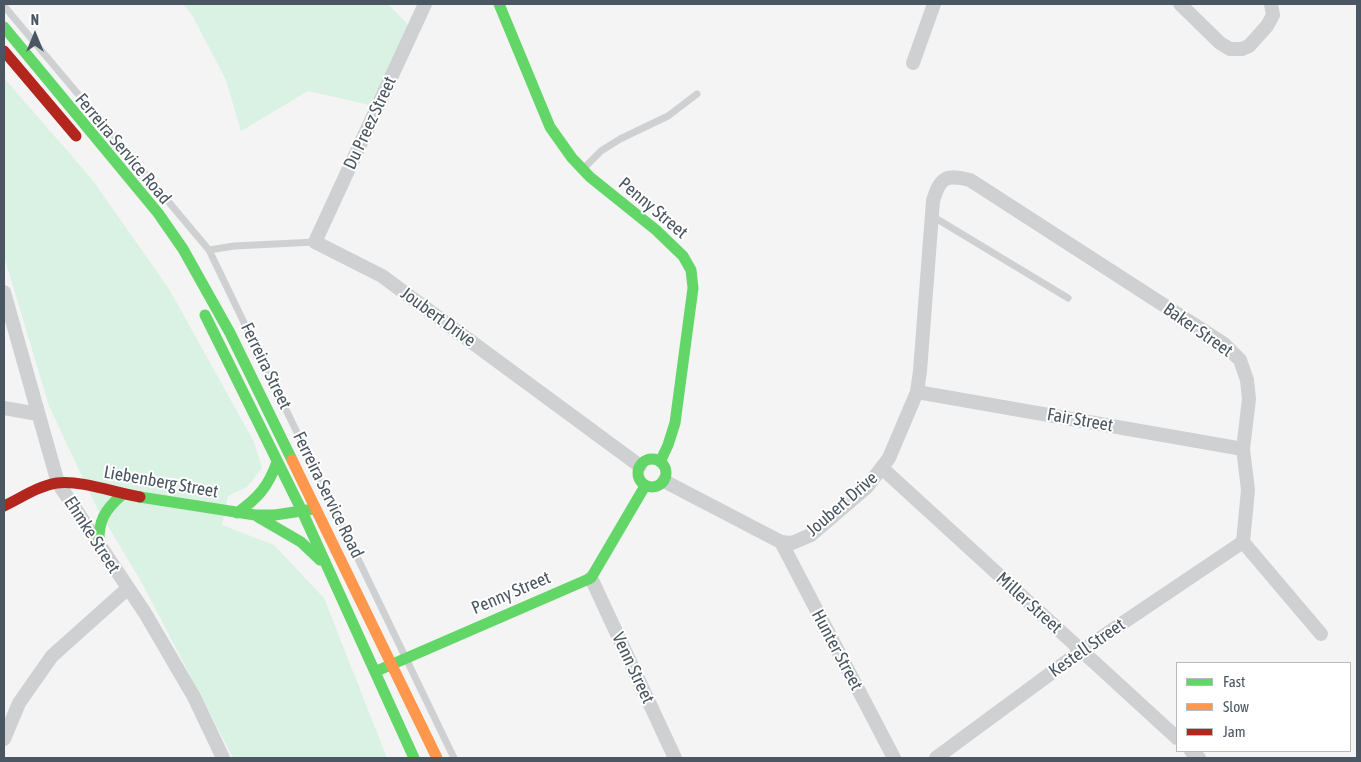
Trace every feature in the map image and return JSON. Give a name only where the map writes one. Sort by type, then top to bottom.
[{"type":"main road","name":"Penny Street","points":[[499,4],[550,126],[572,158],[601,187],[656,230],[682,256],[690,270],[693,288],[675,423],[660,462]]},
{"type":"main road","name":"Ferreira Street","points":[[4,27],[158,213],[201,278],[316,508],[436,758]]},
{"type":"main road","points":[[4,51],[81,142]]},
{"type":"main road","name":"Ferreira Street","points":[[199,303],[302,511],[414,758]]},
{"type":"main road","points":[[651,459],[660,462],[665,468],[666,477],[664,481],[658,486],[645,486],[638,475],[640,466],[651,459]]},
{"type":"main road","points":[[237,513],[256,500],[265,490],[277,462]]},
{"type":"main road","name":"Liebenberg Street","points":[[4,506],[42,487],[58,483],[84,485],[124,494],[255,515],[316,508]]},
{"type":"main road","points":[[591,578],[645,486]]},
{"type":"main road","points":[[99,546],[100,522],[104,512],[111,503],[124,494]]},
{"type":"main road","points":[[255,515],[281,528],[301,542],[325,564]]},
{"type":"main road","name":"Penny Street","points":[[375,672],[591,578]]},
{"type":"street","name":"Du Preez Street","points":[[315,242],[425,4]]},
{"type":"street","points":[[913,63],[934,4]]},
{"type":"street","points":[[1180,4],[1220,44],[1230,49],[1242,49],[1249,46],[1267,26],[1273,15],[1272,6]]},
{"type":"street","name":"Baker Street","points":[[946,178],[956,176],[970,180],[1224,344],[1240,360],[1247,380],[1249,399],[1242,449],[1248,490],[1242,542]]},
{"type":"street","name":"Joubert Drive","points":[[780,542],[792,543],[811,535],[867,487],[889,458],[917,392],[933,201],[937,186],[946,178]]},
{"type":"street","name":"Joubert Drive","points":[[315,242],[382,276],[640,466]]},
{"type":"street","name":"Ehmke Street","points":[[4,292],[58,483],[127,589],[145,613],[194,697],[223,758]]},
{"type":"street","name":"Fair Street","points":[[917,392],[1242,449]]},
{"type":"street","points":[[4,408],[38,414]]},
{"type":"street","name":"Miller Street","points":[[882,468],[1176,737]]},
{"type":"street","points":[[664,481],[780,542]]},
{"type":"street","name":"Hunter Street","points":[[780,542],[894,758]]},
{"type":"street","points":[[1242,542],[1321,634]]},
{"type":"street","name":"Kestell Street","points":[[936,758],[1081,651],[1242,542]]},
{"type":"street","name":"Venn Street","points":[[591,578],[675,758]]},
{"type":"street","points":[[4,739],[19,704],[52,656],[127,589]]},
{"type":"lane","name":"Ferreira Service Road","points":[[4,6],[209,250],[454,758]]},
{"type":"lane","points":[[582,170],[601,151],[668,116],[697,94]]},
{"type":"lane","points":[[932,216],[1068,298]]},
{"type":"lane","name":"Joubert Drive","points":[[209,250],[234,246],[315,242]]},
{"type":"green space","points":[[183,4],[388,4],[413,30],[378,107],[308,91],[241,131],[226,80],[191,13]]},
{"type":"green space","points":[[4,78],[91,178],[169,289],[254,442],[262,468],[247,487],[228,496],[222,525],[274,545],[324,598],[387,758],[233,758],[142,583],[96,506],[49,406],[4,256]]},
{"type":"traffic: fast","points":[[499,4],[550,127],[572,158],[590,177],[656,230],[683,256],[691,270],[693,288],[675,423],[660,462]]},
{"type":"traffic: fast","points":[[4,27],[158,213],[183,249],[230,333],[292,460]]},
{"type":"traffic: fast","points":[[205,315],[302,511],[414,758]]},
{"type":"traffic: fast","points":[[652,459],[662,463],[666,473],[662,483],[652,487],[642,483],[638,473],[642,463],[652,459]]},
{"type":"traffic: fast","points":[[237,513],[262,491],[277,462]]},
{"type":"traffic: fast","points":[[379,670],[591,578],[645,486]]},
{"type":"traffic: fast","points":[[99,546],[101,523],[111,505],[123,494]]},
{"type":"traffic: fast","points":[[140,497],[255,515],[275,515],[314,509]]},
{"type":"traffic: fast","points":[[258,517],[301,542],[320,560]]},
{"type":"traffic: slow","points":[[292,460],[437,758]]},
{"type":"traffic: jam","points":[[4,51],[76,136]]},
{"type":"traffic: jam","points":[[4,506],[36,489],[57,483],[77,483],[140,497]]}]
